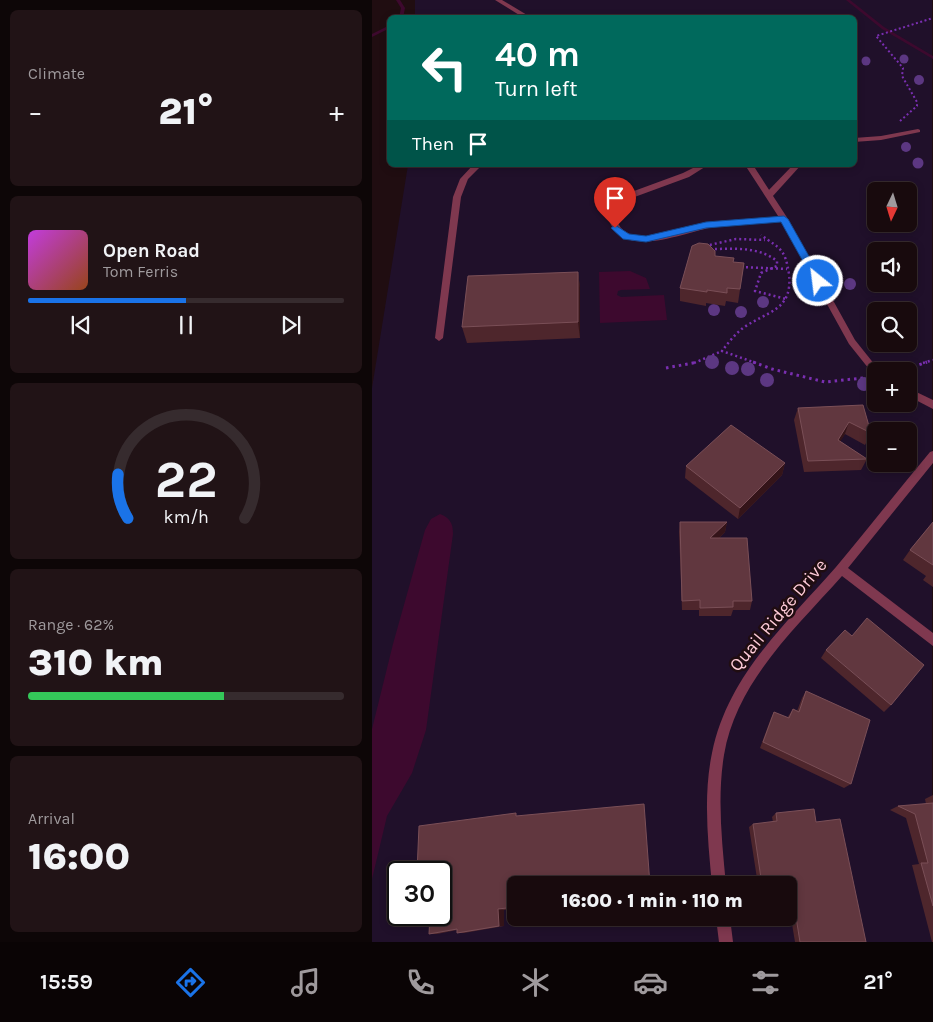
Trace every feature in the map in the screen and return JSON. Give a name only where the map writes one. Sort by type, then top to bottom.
[{"type":"street","points":[[498,0],[524,15]]},
{"type":"street","points":[[857,140],[918,131]]},
{"type":"street","points":[[439,338],[457,197],[462,181],[476,167]]},
{"type":"street","points":[[700,167],[674,180],[624,196],[616,202],[613,208],[612,219],[615,228],[626,237],[653,239],[720,223],[784,219]]},
{"type":"street","points":[[750,167],[784,219],[867,366]]},
{"type":"street","points":[[769,195],[795,167]]},
{"type":"street","points":[[917,396],[932,404]]},
{"type":"street","name":"Quail Ridge Drive","points":[[719,876],[715,844],[715,774],[718,752],[736,697],[760,661],[841,569],[932,455]]},
{"type":"street","points":[[841,569],[872,591],[932,640]]},
{"type":"street","points":[[724,926],[726,942]]},
{"type":"path","points":[[899,135],[898,124],[917,106],[917,102],[902,76],[903,68],[877,40],[876,36],[932,18]]},
{"type":"path","points":[[666,368],[696,363],[722,351],[733,337],[746,327],[777,310],[786,299],[790,285],[783,252],[760,234],[759,222]]},
{"type":"path","points":[[688,230],[714,256]]},
{"type":"path","points":[[704,246],[736,239],[754,239],[785,246]]},
{"type":"path","points":[[707,249],[762,252],[777,261],[777,266],[774,269],[761,273],[756,291],[786,299]]},
{"type":"path","points":[[738,267],[788,269]]},
{"type":"path","points":[[722,351],[772,370],[825,382],[867,376]]},
{"type":"path","points":[[917,365],[932,360]]},
{"type":"shaded area","points":[[415,0],[932,0],[932,942],[372,942],[372,388],[408,167],[857,167],[857,15],[415,15]]},
{"type":"shaded area","points":[[630,271],[646,278],[650,289],[621,290],[618,291],[617,295],[621,297],[664,295],[667,320],[600,323],[599,272]]},
{"type":"shaded area","points":[[440,514],[450,521],[453,534],[426,730],[412,773],[387,816],[372,879],[372,729],[393,644],[425,530],[431,519]]},
{"type":"building","points":[[699,243],[708,244],[715,251],[715,256],[734,258],[733,262],[744,263],[740,289],[727,288],[727,293],[680,288],[692,246]]},
{"type":"building","points":[[578,272],[578,322],[462,327],[468,276]]},
{"type":"building","points":[[863,405],[868,422],[867,431],[849,422],[838,440],[867,459],[808,461],[798,408]]},
{"type":"building","points":[[731,425],[785,463],[740,508],[686,466]]},
{"type":"building","points":[[680,522],[727,522],[710,538],[747,538],[752,601],[733,601],[733,607],[700,608],[700,600],[682,601]]},
{"type":"building","points":[[933,522],[933,565],[910,550]]},
{"type":"building","points":[[867,618],[924,665],[891,705],[826,650],[845,630],[852,636]]},
{"type":"building","points":[[806,691],[870,720],[851,784],[763,742],[774,712],[789,718],[793,709],[799,712]]},
{"type":"building","points":[[933,803],[933,906],[921,863],[928,863],[915,814],[898,806]]},
{"type":"building","points":[[644,804],[649,876],[507,876],[507,908],[498,909],[499,926],[457,933],[457,929],[429,934],[429,926],[452,926],[452,861],[417,861],[419,826],[516,813],[516,816]]},
{"type":"building","points":[[814,809],[816,822],[840,819],[866,942],[800,942],[797,923],[797,876],[761,876],[753,824],[777,821],[776,813]]},
{"type":"waterway","points":[[398,0],[403,8],[402,15]]},
{"type":"waterway","points":[[848,0],[883,28],[933,58]]},
{"type":"waterway","points":[[372,36],[387,28]]},
{"type":"route","points":[[615,228],[626,237],[653,239],[706,225],[737,222],[755,223],[784,219],[818,281]]}]
